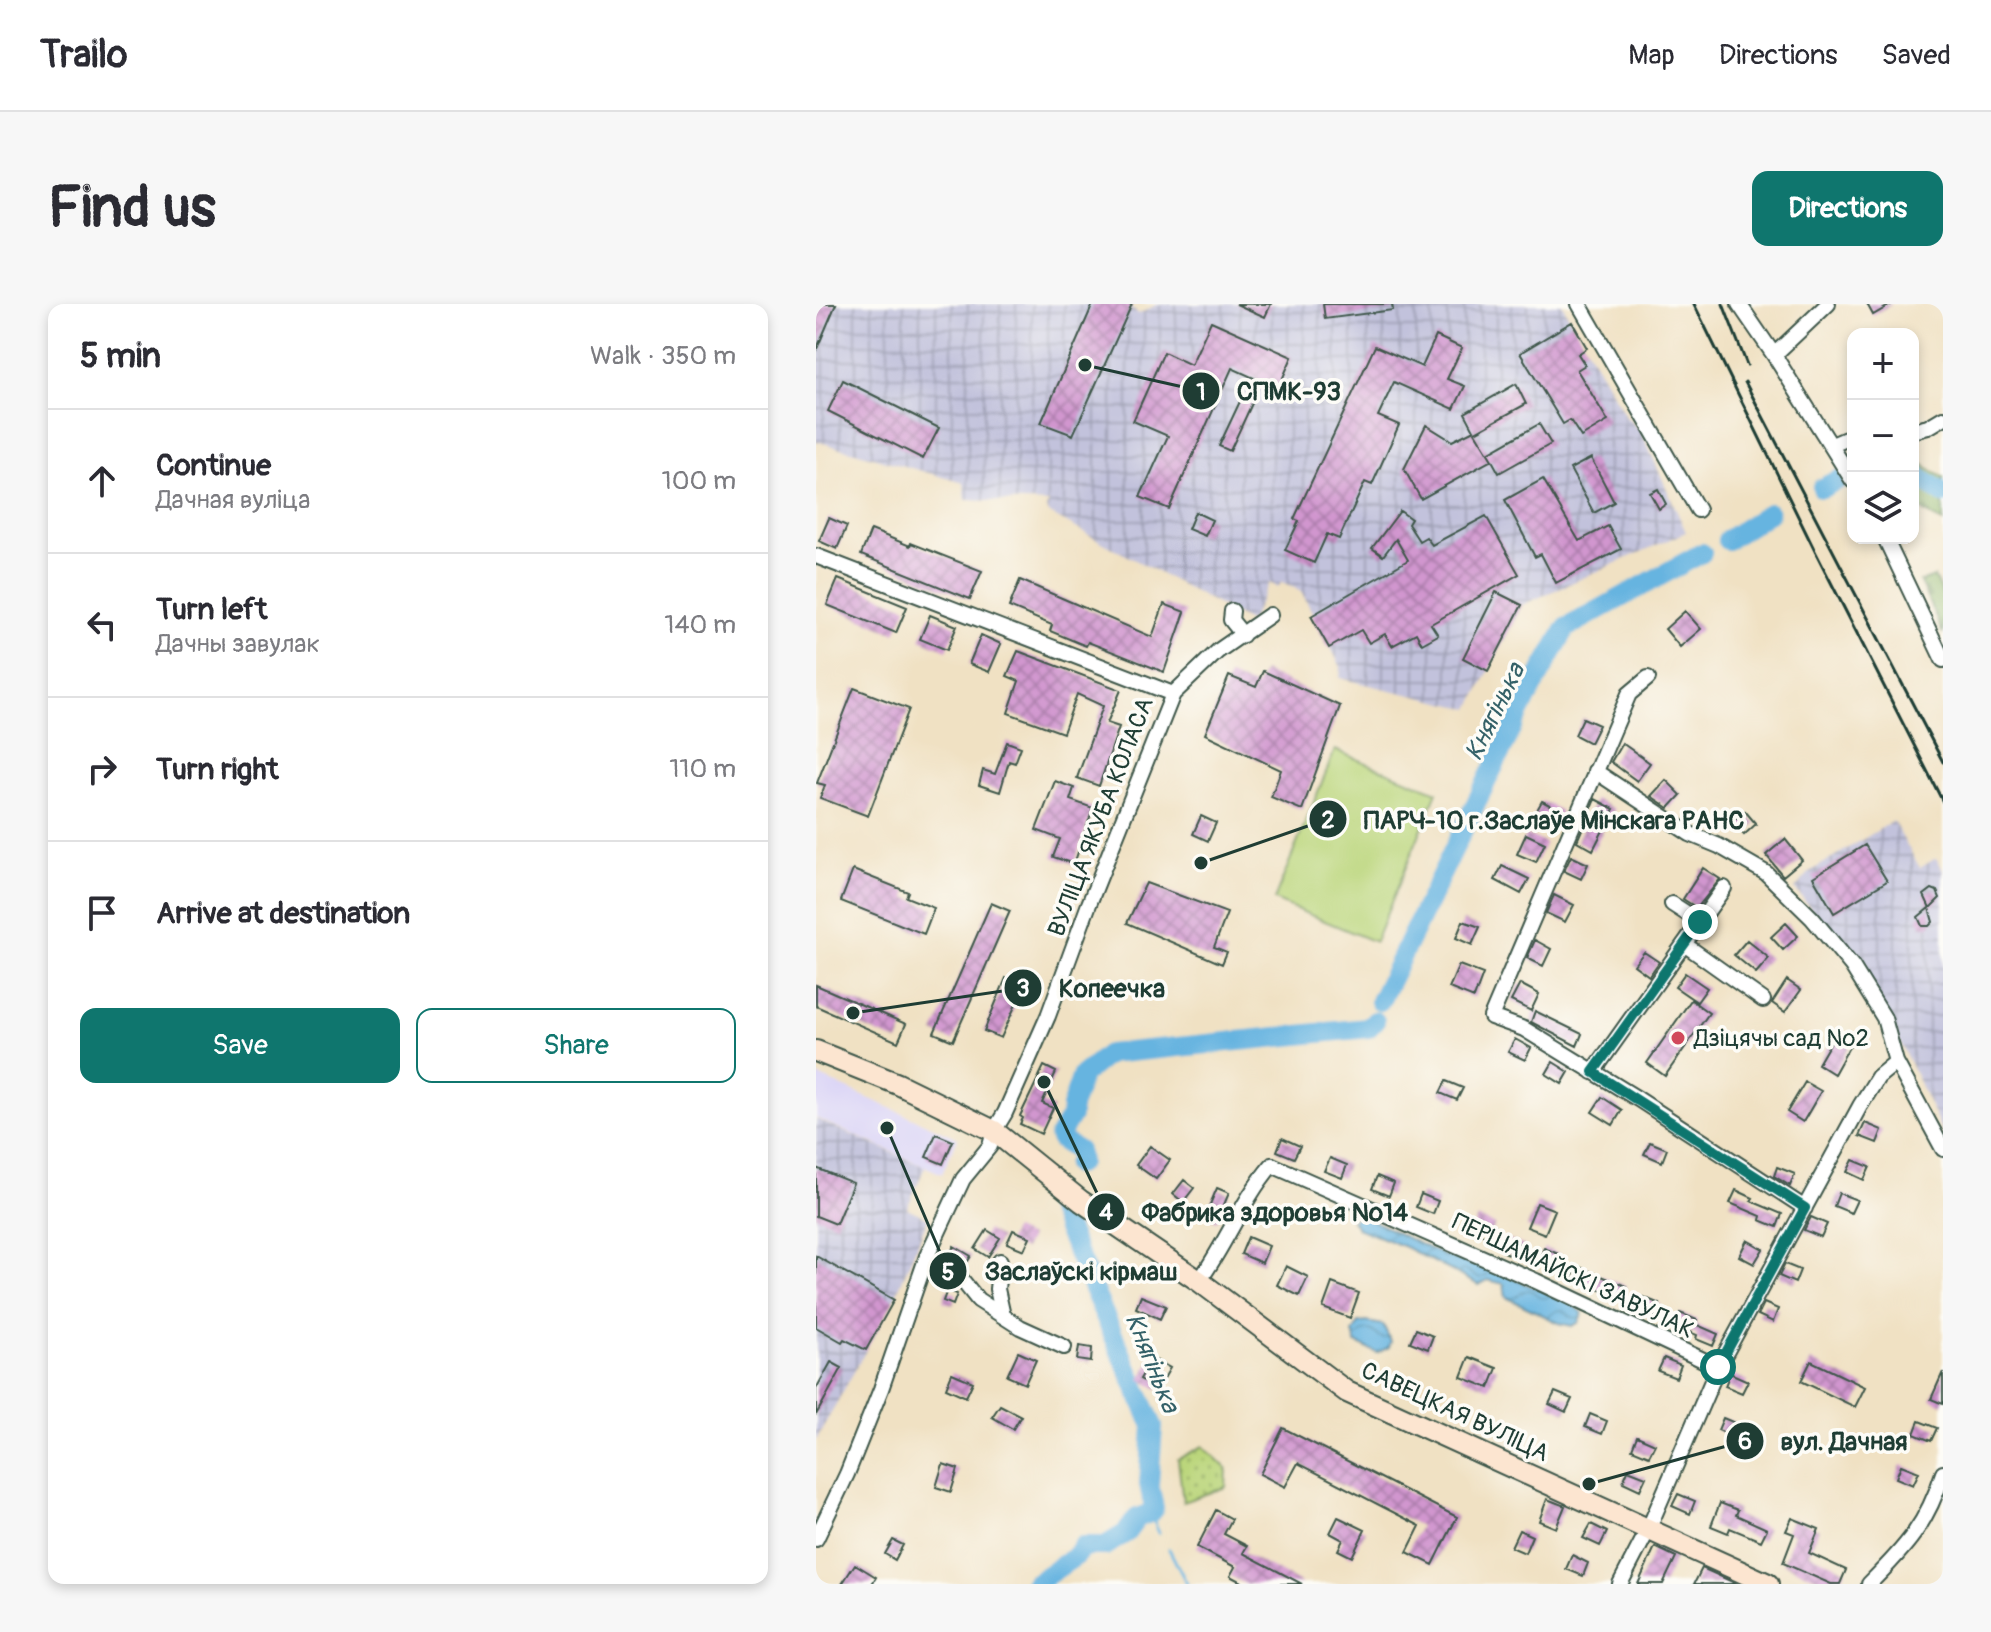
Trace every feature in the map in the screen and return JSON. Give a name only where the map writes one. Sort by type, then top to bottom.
[{"type":"main road","name":"САВЕЦКАЯ ВУЛІЦА","points":[[816,1051],[923,1095],[994,1131],[1081,1201],[1199,1281],[1347,1392],[1768,1584]]},
{"type":"street","points":[[1579,304],[1698,510]]},
{"type":"street","points":[[1739,304],[1848,472]]},
{"type":"street","points":[[1774,355],[1828,304]]},
{"type":"street","points":[[1919,429],[1943,418]]},
{"type":"street","points":[[1832,445],[1847,439]]},
{"type":"street","points":[[1888,544],[1943,660]]},
{"type":"street","name":"ВУЛІЦА ЯКУБА КОЛАСА","points":[[816,556],[1173,694],[1048,1016],[994,1131],[990,1146],[963,1179],[927,1256],[881,1389],[847,1474],[816,1539]]},
{"type":"street","points":[[1232,611],[1231,620],[1243,635]]},
{"type":"street","points":[[1173,694],[1218,651],[1270,615]]},
{"type":"street","points":[[1648,678],[1629,694],[1491,1017],[1524,1029],[1805,1208]]},
{"type":"street","points":[[1595,771],[1690,834],[1719,846],[1766,873],[1812,918],[1852,966],[1884,1018],[1896,1062],[1943,1149]]},
{"type":"street","points":[[1593,1072],[1724,888]]},
{"type":"street","points":[[1672,904],[1700,922]]},
{"type":"street","points":[[1684,944],[1763,1000]]},
{"type":"street","points":[[1620,1584],[1648,1530],[1718,1367],[1860,1106],[1878,1077],[1896,1062]]},
{"type":"street","name":"ПЕРШАМАЙСКІ ЗАВУЛАК","points":[[1199,1281],[1254,1186],[1272,1165],[1536,1281],[1718,1367]]},
{"type":"street","points":[[927,1256],[962,1280],[978,1300],[1020,1327],[1064,1347]]},
{"type":"street","points":[[1000,1261],[997,1289],[1003,1316]]},
{"type":"street","points":[[1869,1584],[1909,1544],[1934,1502],[1943,1473]]},
{"type":"shaded area","points":[[816,304],[1132,304],[1130,308],[1139,314],[1158,304],[1562,304],[1625,416],[1641,431],[1686,532],[1522,605],[1470,709],[1340,678],[1341,667],[1301,591],[1282,582],[1278,587],[1269,583],[1250,622],[1050,514],[1046,508],[1049,503],[966,500],[964,483],[816,441]]},
{"type":"shaded area","points":[[1893,821],[1920,868],[1936,858],[1943,870],[1943,1134],[1886,1012],[1862,972],[1795,889],[1811,871]]},
{"type":"shaded area","points":[[816,1075],[958,1138],[942,1174],[816,1118]]},
{"type":"shaded area","points":[[816,1119],[925,1167],[907,1208],[928,1218],[894,1300],[816,1440]]},
{"type":"green space","points":[[1919,461],[1943,478],[1943,522],[1919,506]]},
{"type":"green space","points":[[1934,577],[1943,596],[1943,634],[1920,582]]},
{"type":"green space","points":[[1335,750],[1437,792],[1375,942],[1274,900]]},
{"type":"green space","points":[[1203,1446],[1227,1469],[1226,1487],[1183,1502],[1178,1459]]},
{"type":"water","points":[[1361,1215],[1447,1256],[1465,1263],[1496,1268],[1562,1299],[1583,1313],[1578,1323],[1572,1326],[1559,1323],[1506,1297],[1504,1284],[1488,1280],[1479,1285],[1405,1247],[1357,1228],[1352,1220]]},
{"type":"water","points":[[1359,1323],[1383,1325],[1391,1341],[1389,1347],[1377,1353],[1356,1343],[1353,1333]]},
{"type":"building","points":[[816,304],[836,304],[816,351]]},
{"type":"building","points":[[1093,304],[1132,304],[1073,435],[1041,423]]},
{"type":"building","points":[[1236,304],[1271,304],[1265,317]]},
{"type":"building","points":[[1323,304],[1392,304],[1393,310],[1325,319]]},
{"type":"building","points":[[1867,304],[1892,304],[1873,315]]},
{"type":"building","points":[[1211,321],[1292,357],[1278,389],[1232,368],[1169,509],[1140,497],[1168,436],[1133,421],[1164,352],[1191,365]]},
{"type":"building","points":[[1572,322],[1587,348],[1578,354],[1585,365],[1577,370],[1608,421],[1581,437],[1570,420],[1563,424],[1520,353]]},
{"type":"building","points":[[1436,336],[1462,348],[1447,379],[1465,386],[1454,409],[1394,382],[1378,416],[1399,425],[1372,485],[1365,482],[1339,539],[1327,534],[1314,563],[1285,550],[1299,521],[1294,519],[1375,346],[1422,367]]},
{"type":"building","points":[[843,380],[939,428],[923,459],[828,411]]},
{"type":"building","points":[[1516,384],[1526,404],[1475,432],[1492,460],[1421,499],[1404,469],[1426,425],[1452,441],[1474,430],[1465,413]]},
{"type":"building","points":[[1243,395],[1254,399],[1230,451],[1219,446]]},
{"type":"building","points":[[1539,424],[1551,444],[1499,473],[1488,453]]},
{"type":"building","points":[[1591,458],[1614,502],[1594,513],[1570,469]]},
{"type":"building","points":[[1543,479],[1579,541],[1608,526],[1621,549],[1556,583],[1541,554],[1535,557],[1505,500]]},
{"type":"building","points":[[1658,489],[1666,504],[1659,509],[1650,493]]},
{"type":"building","points":[[1400,511],[1411,519],[1408,524],[1419,541],[1426,537],[1432,545],[1486,516],[1519,574],[1431,624],[1438,635],[1422,644],[1416,633],[1392,646],[1385,634],[1369,643],[1361,630],[1329,648],[1311,616],[1408,560],[1396,539],[1383,556],[1372,548]]},
{"type":"building","points":[[1195,512],[1212,520],[1205,536],[1188,529]]},
{"type":"building","points":[[829,518],[847,526],[837,549],[819,541]]},
{"type":"building","points":[[871,530],[982,571],[970,599],[861,555]]},
{"type":"building","points":[[838,579],[907,607],[896,633],[827,605]]},
{"type":"building","points":[[1020,580],[1152,637],[1164,604],[1185,612],[1164,672],[1088,642],[1086,646],[1050,631],[1052,625],[1009,607]]},
{"type":"building","points":[[1496,592],[1522,605],[1488,671],[1463,658]]},
{"type":"building","points":[[1685,611],[1701,629],[1680,647],[1665,629]]},
{"type":"building","points":[[930,615],[957,626],[947,650],[920,639]]},
{"type":"building","points":[[981,635],[1001,644],[989,672],[969,664]]},
{"type":"building","points":[[1018,651],[1121,690],[1107,723],[1119,727],[1099,786],[1077,778],[1103,706],[1077,694],[1063,733],[1008,713],[1019,681],[1007,676]]},
{"type":"building","points":[[1263,671],[1340,706],[1302,810],[1271,797],[1281,770],[1205,734],[1229,676],[1256,687]]},
{"type":"building","points":[[854,688],[909,709],[868,816],[820,798],[825,785],[817,783]]},
{"type":"building","points":[[1583,718],[1599,725],[1590,743],[1575,735]]},
{"type":"building","points":[[1007,742],[1021,747],[1015,763],[1009,761],[1000,792],[979,785],[983,770],[995,774]]},
{"type":"building","points":[[1622,743],[1650,763],[1637,781],[1611,762]]},
{"type":"building","points":[[1666,780],[1681,795],[1669,808],[1651,796]]},
{"type":"building","points":[[1055,781],[1074,788],[1070,800],[1093,808],[1074,864],[1053,857],[1060,839],[1036,830]]},
{"type":"building","points":[[1595,799],[1614,809],[1593,850],[1577,841]]},
{"type":"building","points":[[1542,801],[1561,811],[1552,827],[1533,817]]},
{"type":"building","points":[[1745,811],[1756,824],[1744,835],[1732,822]]},
{"type":"building","points":[[1201,816],[1216,823],[1208,841],[1193,834]]},
{"type":"building","points":[[1526,834],[1545,843],[1536,862],[1517,854]]},
{"type":"building","points":[[1785,839],[1802,860],[1783,876],[1766,855]]},
{"type":"building","points":[[1865,845],[1887,881],[1834,913],[1813,877]]},
{"type":"building","points":[[1571,856],[1588,864],[1581,879],[1564,871]]},
{"type":"building","points":[[1502,866],[1529,879],[1521,894],[1495,880]]},
{"type":"building","points":[[1703,868],[1720,879],[1697,908],[1683,899]]},
{"type":"building","points":[[853,870],[908,892],[906,897],[934,908],[924,934],[841,901]]},
{"type":"building","points":[[1146,883],[1227,913],[1214,947],[1227,952],[1222,964],[1127,923]]},
{"type":"building","points":[[1932,889],[1937,891],[1940,898],[1930,908],[1924,895]]},
{"type":"building","points":[[1554,895],[1574,905],[1565,922],[1546,913]]},
{"type":"building","points":[[991,903],[1010,911],[953,1041],[934,1033]]},
{"type":"building","points":[[1929,908],[1933,922],[1922,926],[1918,917]]},
{"type":"building","points":[[1463,921],[1480,927],[1472,945],[1456,938]]},
{"type":"building","points":[[1786,923],[1798,936],[1783,950],[1771,937]]},
{"type":"building","points":[[1535,940],[1551,949],[1543,966],[1527,958]]},
{"type":"building","points":[[1747,940],[1769,958],[1756,973],[1734,955]]},
{"type":"building","points":[[1644,952],[1659,962],[1649,976],[1634,965]]},
{"type":"building","points":[[1459,965],[1483,974],[1474,998],[1449,988]]},
{"type":"building","points":[[1685,973],[1707,988],[1697,1002],[1675,987]]},
{"type":"building","points":[[1006,978],[1024,986],[1001,1038],[984,1031]]},
{"type":"building","points":[[1787,980],[1801,990],[1785,1012],[1772,1003]]},
{"type":"building","points":[[1520,984],[1539,994],[1531,1011],[1511,1001]]},
{"type":"building","points":[[816,985],[906,1024],[898,1042],[816,1006]]},
{"type":"building","name":"Дзіцячы сад №2","points":[[1691,1000],[1709,1013],[1665,1076],[1647,1063]]},
{"type":"building","points":[[1535,1011],[1582,1034],[1577,1046],[1531,1022]]},
{"type":"building","points":[[1837,1031],[1853,1040],[1834,1074],[1818,1064]]},
{"type":"building","points":[[1515,1039],[1531,1048],[1525,1060],[1508,1052]]},
{"type":"building","points":[[1553,1062],[1569,1072],[1562,1084],[1546,1074]]},
{"type":"building","points":[[1044,1066],[1056,1072],[1042,1103],[1053,1108],[1041,1134],[1020,1124],[1023,1118],[1020,1116]]},
{"type":"building","points":[[1446,1081],[1463,1088],[1457,1100],[1440,1093]]},
{"type":"building","points":[[1805,1082],[1821,1091],[1803,1122],[1787,1112]]},
{"type":"building","points":[[1602,1097],[1622,1110],[1613,1125],[1592,1112]]},
{"type":"building","points":[[1865,1123],[1882,1130],[1877,1143],[1859,1136]]},
{"type":"building","points":[[936,1134],[953,1141],[943,1164],[926,1157]]},
{"type":"building","points":[[1282,1138],[1300,1146],[1294,1158],[1277,1151]]},
{"type":"building","points":[[1650,1142],[1667,1149],[1662,1162],[1644,1154]]},
{"type":"building","points":[[1150,1146],[1170,1160],[1156,1179],[1136,1165]]},
{"type":"building","points":[[1330,1158],[1347,1165],[1342,1178],[1324,1171]]},
{"type":"building","points":[[1853,1160],[1870,1167],[1864,1180],[1847,1172]]},
{"type":"building","points":[[1777,1167],[1795,1174],[1790,1186],[1774,1176]]},
{"type":"building","points":[[816,1168],[853,1183],[836,1224],[816,1216]]},
{"type":"building","points":[[1377,1176],[1394,1183],[1389,1196],[1372,1189]]},
{"type":"building","points":[[1184,1180],[1194,1188],[1183,1202],[1173,1194]]},
{"type":"building","points":[[1217,1188],[1229,1193],[1217,1221],[1205,1216]]},
{"type":"building","points":[[1736,1190],[1753,1198],[1751,1201],[1782,1214],[1777,1227],[1760,1220],[1761,1216],[1730,1203]]},
{"type":"building","points":[[1839,1193],[1857,1200],[1851,1213],[1834,1206]]},
{"type":"building","points":[[1421,1194],[1438,1201],[1433,1214],[1416,1207]]},
{"type":"building","points":[[1537,1203],[1555,1210],[1545,1234],[1527,1227]]},
{"type":"building","points":[[1811,1217],[1827,1224],[1821,1237],[1804,1230]]},
{"type":"building","points":[[1477,1218],[1495,1225],[1489,1238],[1472,1230]]},
{"type":"building","points":[[987,1230],[1000,1238],[988,1257],[975,1249]]},
{"type":"building","points":[[1013,1230],[1030,1237],[1024,1250],[1007,1243]]},
{"type":"building","points":[[1248,1237],[1269,1246],[1262,1263],[1241,1254]]},
{"type":"building","points":[[1507,1239],[1525,1246],[1519,1259],[1502,1251]]},
{"type":"building","points":[[1747,1240],[1763,1249],[1754,1264],[1739,1256]]},
{"type":"building","points":[[954,1246],[971,1256],[965,1266],[948,1257]]},
{"type":"building","points":[[1544,1248],[1561,1255],[1556,1268],[1538,1260]]},
{"type":"building","points":[[816,1256],[894,1300],[866,1350],[844,1339],[842,1342],[816,1327]]},
{"type":"building","points":[[1785,1264],[1800,1270],[1795,1283],[1779,1276]]},
{"type":"building","points":[[1286,1266],[1308,1277],[1299,1296],[1277,1285]]},
{"type":"building","points":[[1577,1266],[1626,1286],[1621,1299],[1572,1278]]},
{"type":"building","points":[[1332,1283],[1359,1293],[1350,1318],[1323,1308]]},
{"type":"building","points":[[947,1290],[957,1294],[953,1305],[943,1301]]},
{"type":"building","points":[[1141,1296],[1166,1306],[1160,1319],[1136,1308]]},
{"type":"building","points":[[1643,1297],[1660,1304],[1655,1317],[1638,1310]]},
{"type":"building","points":[[1764,1303],[1778,1309],[1773,1322],[1758,1315]]},
{"type":"building","points":[[1680,1313],[1718,1334],[1713,1346],[1696,1339],[1697,1335],[1674,1326]]},
{"type":"building","points":[[1416,1329],[1433,1336],[1428,1349],[1410,1342]]},
{"type":"building","points":[[1079,1346],[1092,1348],[1091,1362],[1077,1360]]},
{"type":"building","points":[[1018,1352],[1036,1360],[1025,1384],[1007,1376]]},
{"type":"building","points":[[1469,1357],[1497,1368],[1489,1388],[1461,1377]]},
{"type":"building","points":[[1152,1358],[1170,1368],[1158,1389],[1140,1379]]},
{"type":"building","points":[[1664,1358],[1681,1365],[1676,1378],[1658,1371]]},
{"type":"building","points":[[1811,1361],[1865,1387],[1855,1407],[1801,1381]]},
{"type":"building","points":[[831,1362],[842,1368],[816,1415],[816,1389]]},
{"type":"building","points":[[1943,1372],[1943,1404],[1931,1399]]},
{"type":"building","points":[[952,1373],[973,1382],[966,1397],[946,1388]]},
{"type":"building","points":[[1730,1373],[1748,1381],[1742,1393],[1725,1386]]},
{"type":"building","points":[[1555,1392],[1572,1399],[1566,1412],[1549,1404]]},
{"type":"building","points":[[1000,1405],[1021,1416],[1013,1429],[992,1417]]},
{"type":"building","points":[[1590,1414],[1607,1421],[1602,1434],[1585,1427]]},
{"type":"building","points":[[1723,1418],[1740,1425],[1735,1438],[1718,1430]]},
{"type":"building","points":[[1919,1421],[1937,1428],[1931,1441],[1914,1434]]},
{"type":"building","points":[[1283,1428],[1457,1517],[1433,1565],[1407,1552],[1420,1526],[1298,1463],[1285,1487],[1260,1474]]},
{"type":"building","points":[[1637,1436],[1655,1444],[1649,1456],[1632,1449]]},
{"type":"building","points":[[943,1464],[958,1469],[951,1492],[936,1487]]},
{"type":"building","points":[[1901,1465],[1919,1472],[1913,1485],[1896,1478]]},
{"type":"building","points":[[1628,1470],[1646,1477],[1640,1490],[1623,1482]]},
{"type":"building","points":[[1678,1494],[1695,1501],[1690,1514],[1672,1506]]},
{"type":"building","points":[[1547,1499],[1565,1506],[1556,1528],[1539,1521]]},
{"type":"building","points":[[1720,1503],[1738,1510],[1736,1515],[1767,1529],[1761,1541],[1730,1528],[1728,1533],[1711,1526]]},
{"type":"building","points":[[1216,1510],[1232,1519],[1224,1534],[1247,1546],[1243,1553],[1302,1584],[1245,1584],[1230,1576],[1235,1567],[1197,1547]]},
{"type":"building","points":[[1338,1517],[1365,1530],[1352,1557],[1338,1550],[1343,1540],[1330,1533]]},
{"type":"building","points":[[1792,1518],[1819,1529],[1809,1553],[1846,1570],[1840,1584],[1831,1584],[1783,1563],[1794,1534],[1786,1531]]},
{"type":"building","points":[[1591,1524],[1607,1532],[1600,1546],[1583,1538]]},
{"type":"building","points":[[1519,1530],[1532,1536],[1525,1553],[1511,1547]]},
{"type":"building","points":[[893,1540],[903,1545],[895,1560],[885,1554]]},
{"type":"building","points":[[1655,1547],[1676,1557],[1663,1584],[1638,1584]]},
{"type":"building","points":[[1572,1555],[1588,1563],[1583,1576],[1566,1569]]},
{"type":"building","points":[[855,1564],[876,1577],[872,1584],[842,1584]]},
{"type":"building","points":[[1702,1568],[1737,1584],[1694,1584]]},
{"type":"waterway","name":"Княгінька","points":[[1919,477],[1943,494]]},
{"type":"waterway","name":"Княгінька","points":[[1822,488],[1838,480]]},
{"type":"waterway","name":"Княгінька","points":[[1727,540],[1769,513]]},
{"type":"waterway","name":"Княгінька","points":[[1380,1001],[1526,700],[1566,628],[1702,553]]},
{"type":"waterway","name":"Княгінька","points":[[1076,1165],[1080,1162],[1078,1151],[1059,1136],[1071,1116],[1082,1075],[1108,1054],[1368,1028],[1375,1021]]},
{"type":"waterway","name":"Княгінька","points":[[1034,1584],[1076,1556],[1083,1546],[1105,1546],[1126,1533],[1137,1518],[1154,1508],[1149,1484],[1153,1426],[1052,1195]]},
{"type":"waterway","points":[[1150,1513],[1159,1533]]},
{"type":"waterway","points":[[1169,1549],[1187,1584]]},
{"type":"railway","points":[[1694,304],[1943,802]]},
{"type":"railway","points":[[1723,304],[1747,365]]},
{"type":"railway","points":[[1745,382],[1943,762]]},
{"type":"place","name":"СПМК-93","points":[[1085,365]]},
{"type":"place","name":"ПАРЧ-10 г.Заслаўе Мінскага РАНС","points":[[1201,863]]},
{"type":"place","name":"Копеечка","points":[[853,1013]]},
{"type":"place","name":"Дзіцячы сад №2","points":[[1678,1038]]},
{"type":"place","name":"Фабрика здоровья №14","points":[[1044,1082]]},
{"type":"place","name":"Заслаўскі кірмаш","points":[[887,1128]]},
{"type":"place","name":"вул. Дачная","points":[[1589,1484]]},
{"type":"route","points":[[1700,922],[1593,1072],[1805,1208],[1718,1367]]}]
